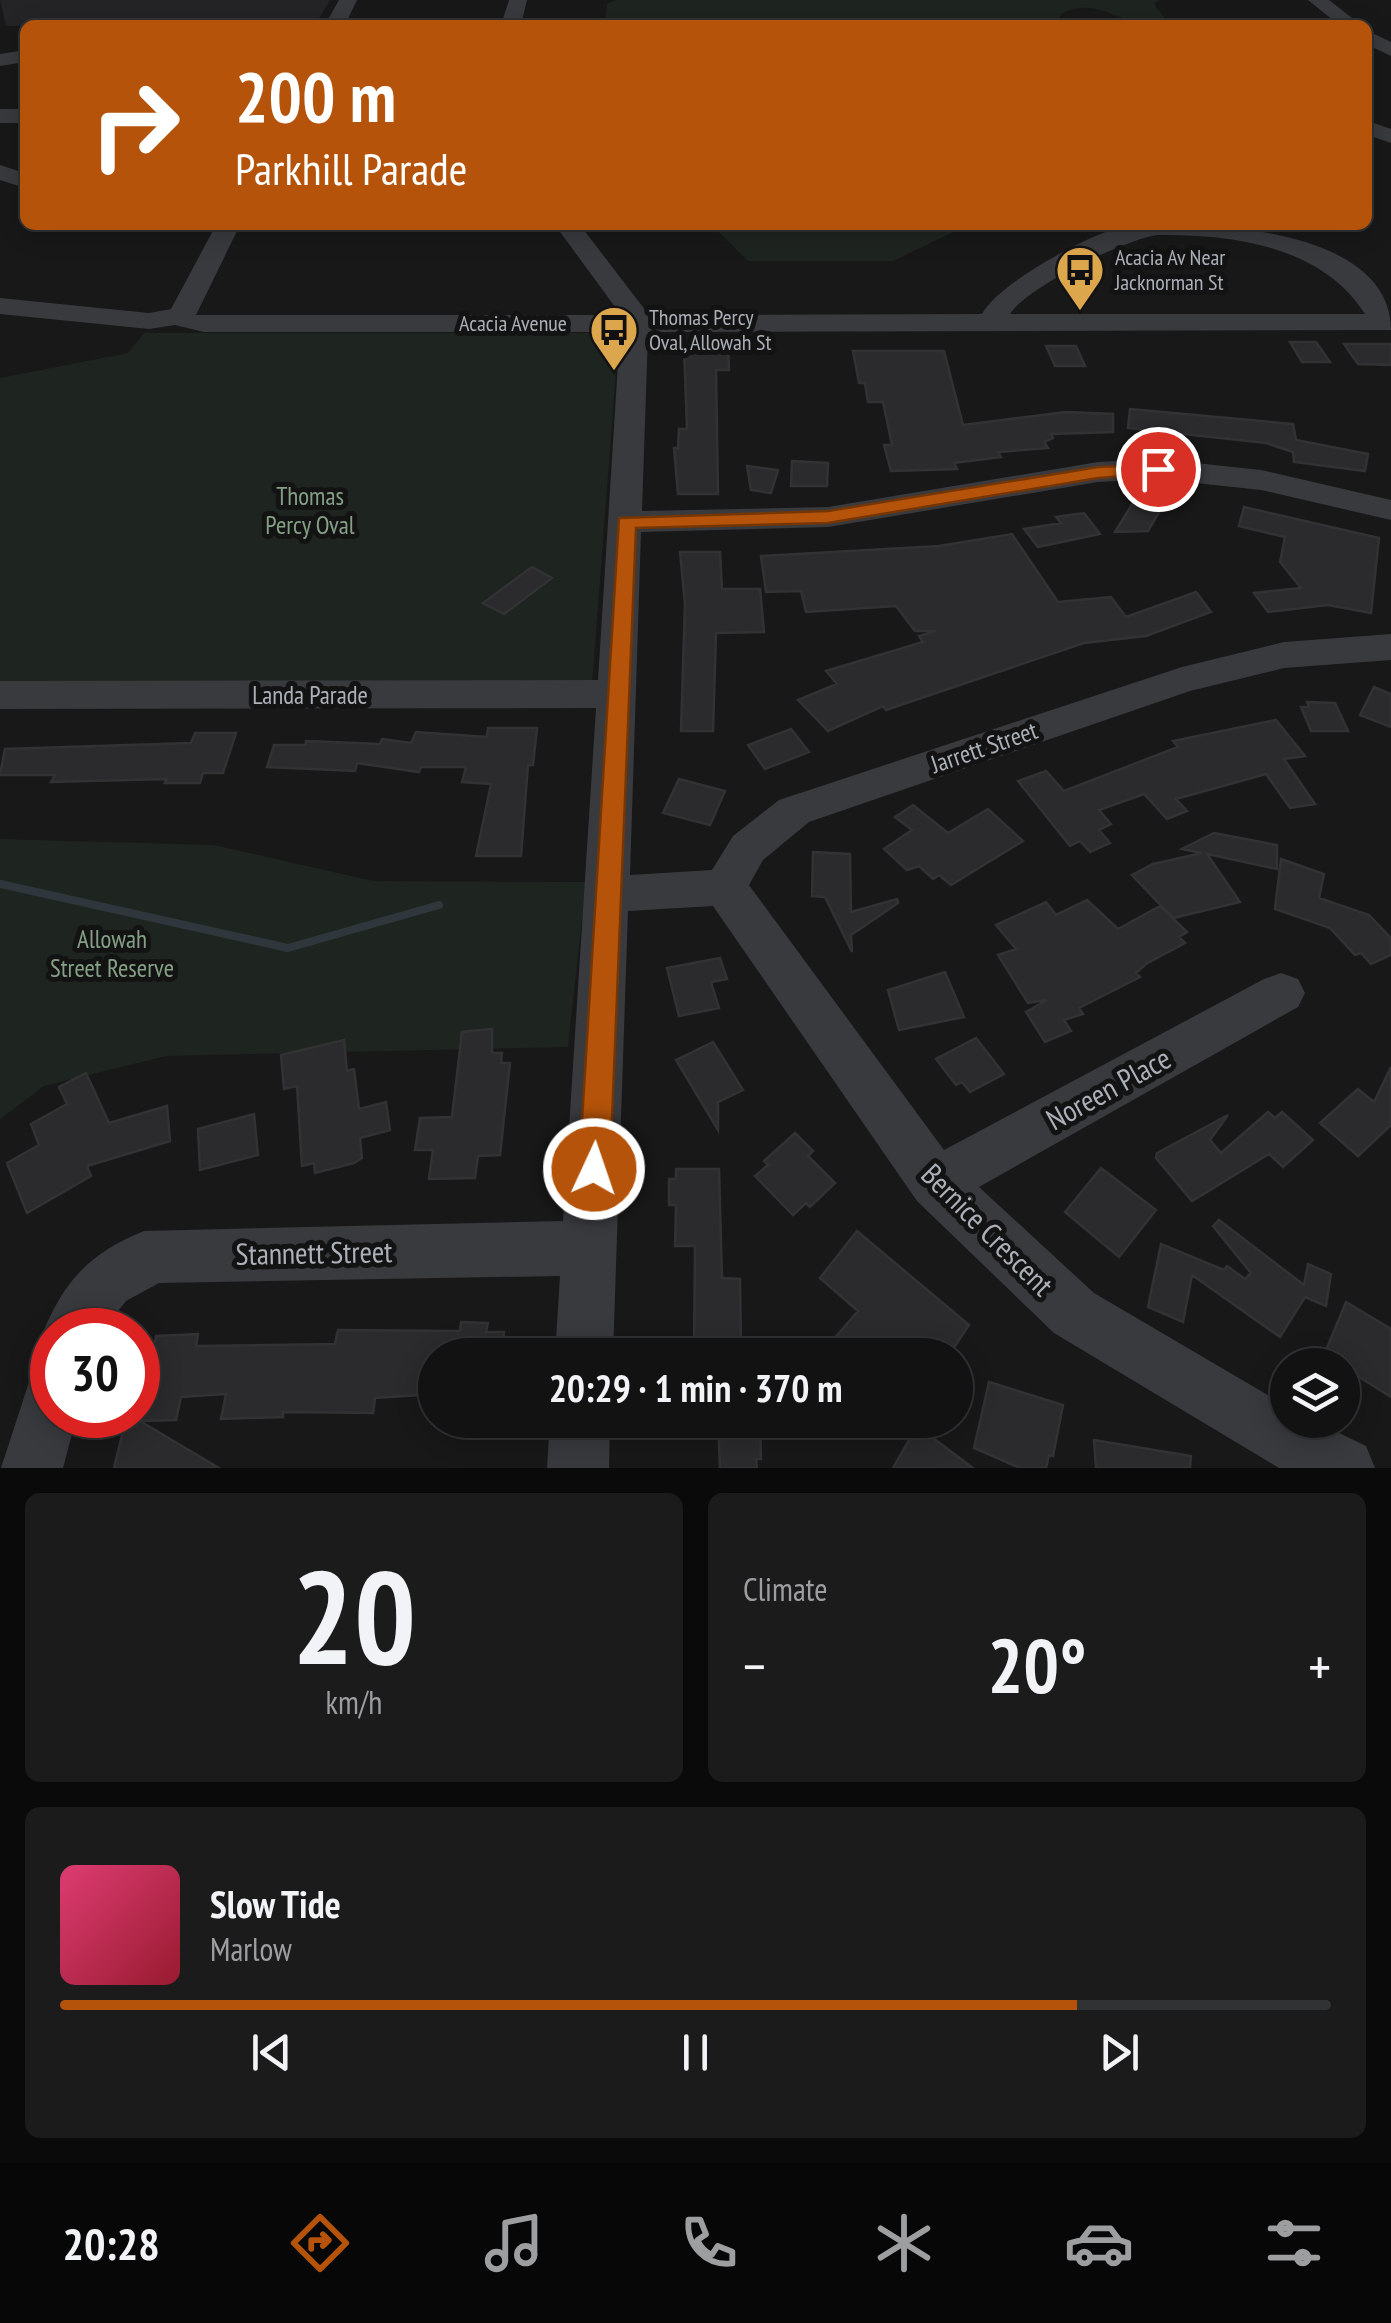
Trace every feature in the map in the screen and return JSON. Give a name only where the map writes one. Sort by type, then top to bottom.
[{"type":"street","points":[[1317,0],[1344,20]]},
{"type":"street","points":[[180,316],[225,230]]},
{"type":"street","points":[[571,230],[634,307],[636,323],[585,1338]]},
{"type":"street","points":[[992,323],[1000,304],[1116,238],[1144,230]]},
{"type":"street","points":[[1175,230],[1246,236],[1308,254],[1354,279],[1388,322]]},
{"type":"street","name":"Acacia Avenue","points":[[0,306],[149,321],[180,316],[187,322],[204,324],[1388,322]]},
{"type":"street","points":[[626,522],[828,517],[1098,472],[1158,469],[1260,480],[1391,510]]},
{"type":"street","name":"Jarrett Street","points":[[725,888],[748,848],[794,811],[1182,680],[1284,655],[1391,647]]},
{"type":"street","name":"Landa Parade","points":[[0,695],[619,694]]},
{"type":"street","points":[[609,894],[725,888]]},
{"type":"street","name":"Bernice Crescent","points":[[725,888],[936,1183],[1074,1313],[1273,1450],[1344,1468]]},
{"type":"street","name":"Noreen Place","points":[[936,1183],[1280,992]]},
{"type":"street","name":"Stannett Street","points":[[86,1308],[96,1290],[116,1272],[136,1259],[159,1255],[590,1248]]},
{"type":"street","points":[[32,1468],[40,1438]]},
{"type":"street","points":[[578,1468],[579,1438]]},
{"type":"shaded area","points":[[0,0],[330,0],[318,20],[20,20],[20,26],[6,26]]},
{"type":"green space","points":[[616,0],[1159,0],[1154,4],[1166,20],[1130,20],[1080,8],[1061,14],[1058,20],[605,20],[607,4]]},
{"type":"green space","points":[[717,230],[958,230],[893,261],[748,261]]},
{"type":"green space","name":"Thomas Percy Oval","points":[[144,333],[619,333],[592,685],[0,687],[0,378],[128,353]]},
{"type":"green space","name":"Allowah Street Reserve","points":[[0,839],[214,845],[373,881],[586,882],[568,1047],[166,1056],[44,1086],[0,1119]]},
{"type":"building","points":[[1290,342],[1316,342],[1330,362],[1302,362]]},
{"type":"building","points":[[1344,344],[1391,344],[1391,365],[1358,364]]},
{"type":"building","points":[[684,346],[728,347],[729,370],[716,370],[718,494],[678,494],[674,448],[678,448],[679,429],[687,429]]},
{"type":"building","points":[[1046,346],[1076,346],[1085,366],[1055,366]]},
{"type":"building","points":[[853,351],[944,351],[963,425],[1066,412],[1113,414],[1113,432],[1051,434],[1053,438],[1044,442],[1048,448],[998,452],[1001,457],[954,463],[957,469],[891,471],[884,445],[892,445],[883,402],[868,402],[865,383],[859,383]]},
{"type":"building","points":[[1130,409],[1293,424],[1296,440],[1368,454],[1365,471],[1294,462],[1293,452],[1266,443],[1128,428]]},
{"type":"building","points":[[792,461],[828,463],[827,486],[791,486]]},
{"type":"building","points":[[747,466],[778,470],[771,493],[751,490]]},
{"type":"building","points":[[1134,501],[1161,509],[1148,531],[1115,532]]},
{"type":"building","points":[[1244,507],[1379,538],[1371,613],[1328,605],[1268,612],[1254,593],[1301,588],[1280,562],[1285,537],[1239,526]]},
{"type":"building","points":[[1084,513],[1100,534],[1038,547],[1024,529],[1061,523],[1056,517]]},
{"type":"building","points":[[1012,534],[1058,602],[1111,597],[1126,617],[1196,592],[1211,612],[1146,636],[1084,643],[886,710],[883,706],[828,731],[798,700],[837,684],[826,671],[923,642],[919,636],[936,631],[915,631],[896,606],[806,612],[801,591],[766,592],[761,556],[939,546]]},
{"type":"building","points":[[680,552],[720,552],[722,589],[760,589],[764,632],[716,633],[713,731],[681,731],[685,604]]},
{"type":"building","points":[[532,567],[552,578],[504,614],[483,603]]},
{"type":"building","points":[[1374,687],[1391,694],[1391,727],[1360,715]]},
{"type":"building","points":[[1307,702],[1335,703],[1348,731],[1311,731],[1301,707],[1309,707]]},
{"type":"building","points":[[1276,720],[1305,756],[1284,759],[1315,804],[1290,808],[1266,774],[1176,799],[1187,811],[1167,819],[1144,794],[1099,810],[1111,824],[1099,830],[1110,843],[1090,852],[1080,841],[1070,846],[1018,781],[1046,771],[1064,791],[1178,747],[1173,741]]},
{"type":"building","points":[[488,728],[537,728],[533,765],[528,765],[521,856],[476,856],[491,784],[462,782],[466,767],[421,767],[419,772],[357,763],[355,771],[267,767],[274,745],[306,745],[306,741],[380,744],[382,739],[411,743],[416,732],[487,737]]},
{"type":"building","points":[[791,729],[809,752],[765,769],[748,745]]},
{"type":"building","points":[[195,733],[236,733],[223,773],[203,773],[200,783],[165,783],[167,779],[51,782],[55,775],[0,775],[5,749],[191,743]]},
{"type":"building","points":[[679,779],[725,791],[710,825],[663,813]]},
{"type":"building","points":[[913,805],[948,833],[988,809],[1023,841],[951,885],[939,875],[933,879],[919,866],[907,870],[884,849],[912,830],[895,817]]},
{"type":"building","points":[[1214,833],[1277,845],[1277,869],[1207,854],[1240,902],[1173,918],[1132,875],[1153,864],[1202,853],[1182,849]]},
{"type":"building","points":[[813,852],[850,854],[851,912],[897,899],[898,903],[851,935],[852,952],[825,897],[812,896]]},
{"type":"building","points":[[1281,859],[1324,874],[1319,898],[1369,915],[1391,938],[1391,955],[1371,964],[1361,953],[1355,955],[1330,928],[1275,909]]},
{"type":"building","points":[[1087,900],[1118,929],[1160,906],[1187,932],[1179,937],[1185,943],[1146,964],[1136,973],[1140,977],[1079,1008],[1083,1014],[1064,1020],[1071,1031],[1045,1042],[1026,1012],[1047,1000],[1028,1003],[998,955],[1016,949],[996,925],[1046,902],[1056,915]]},
{"type":"building","points":[[720,958],[727,979],[711,982],[719,1008],[679,1016],[667,968]]},
{"type":"building","points":[[945,972],[964,1017],[899,1030],[888,990]]},
{"type":"building","points":[[492,1029],[492,1053],[502,1053],[501,1063],[510,1063],[500,1155],[478,1156],[475,1178],[429,1179],[433,1150],[415,1150],[420,1118],[452,1117],[462,1032]]},
{"type":"building","points":[[976,1038],[1004,1074],[970,1092],[962,1082],[956,1085],[936,1059]]},
{"type":"building","points":[[344,1040],[347,1071],[354,1069],[359,1109],[386,1102],[390,1130],[360,1138],[362,1158],[354,1163],[315,1173],[314,1163],[302,1166],[297,1086],[284,1089],[281,1055]]},
{"type":"building","points":[[713,1042],[743,1090],[718,1102],[718,1130],[676,1060]]},
{"type":"building","points":[[1391,1067],[1391,1125],[1358,1156],[1320,1123],[1358,1089],[1374,1102]]},
{"type":"building","points":[[86,1073],[109,1123],[167,1106],[170,1141],[87,1166],[91,1176],[27,1213],[7,1163],[39,1145],[31,1124],[67,1104],[59,1087]]},
{"type":"building","points":[[1268,1112],[1275,1118],[1282,1112],[1313,1140],[1283,1167],[1269,1154],[1192,1201],[1156,1158],[1157,1153],[1228,1115],[1210,1140],[1221,1153]]},
{"type":"building","points":[[254,1114],[258,1155],[200,1170],[198,1129]]},
{"type":"building","points":[[795,1133],[813,1151],[808,1156],[835,1183],[810,1207],[806,1203],[793,1215],[755,1176],[768,1165],[764,1161]]},
{"type":"building","points":[[1101,1168],[1156,1210],[1119,1257],[1065,1212]]},
{"type":"building","points":[[676,1169],[719,1169],[722,1278],[740,1279],[741,1338],[694,1338],[695,1246],[675,1246],[676,1205],[669,1205],[669,1179],[676,1179]]},
{"type":"building","points":[[1219,1220],[1304,1285],[1308,1264],[1331,1274],[1326,1306],[1305,1297],[1280,1337],[1192,1275],[1183,1322],[1148,1307],[1161,1244],[1224,1270],[1227,1266],[1245,1279],[1251,1273],[1213,1226]]},
{"type":"building","points":[[857,1231],[969,1325],[960,1338],[835,1338],[858,1311],[820,1278]]},
{"type":"building","points":[[1346,1302],[1391,1329],[1391,1397],[1360,1378],[1360,1348],[1327,1348]]},
{"type":"building","points":[[461,1322],[488,1323],[486,1332],[504,1332],[503,1338],[418,1338],[418,1395],[375,1398],[373,1413],[283,1412],[283,1417],[221,1419],[226,1394],[181,1397],[176,1420],[160,1420],[160,1336],[198,1334],[196,1346],[335,1344],[338,1330],[460,1331]]},
{"type":"building","points":[[989,1382],[1063,1405],[1053,1456],[1049,1455],[1046,1468],[1020,1468],[974,1448]]},
{"type":"building","points":[[160,1433],[219,1468],[114,1468],[121,1438],[160,1438]]},
{"type":"building","points":[[719,1438],[760,1438],[757,1468],[720,1468]]},
{"type":"building","points":[[910,1438],[933,1438],[973,1468],[893,1468]]},
{"type":"building","points":[[1094,1440],[1191,1456],[1190,1468],[1096,1468]]},
{"type":"waterway","points":[[0,884],[288,948],[439,905]]},
{"type":"place","name":"Acacia Av Near Jacknorman St","points":[[1080,312]]},
{"type":"place","name":"Thomas Percy Oval, Allowah St","points":[[614,372]]},
{"type":"route","points":[[594,1169],[626,522],[828,517],[1098,472],[1158,469]]}]
